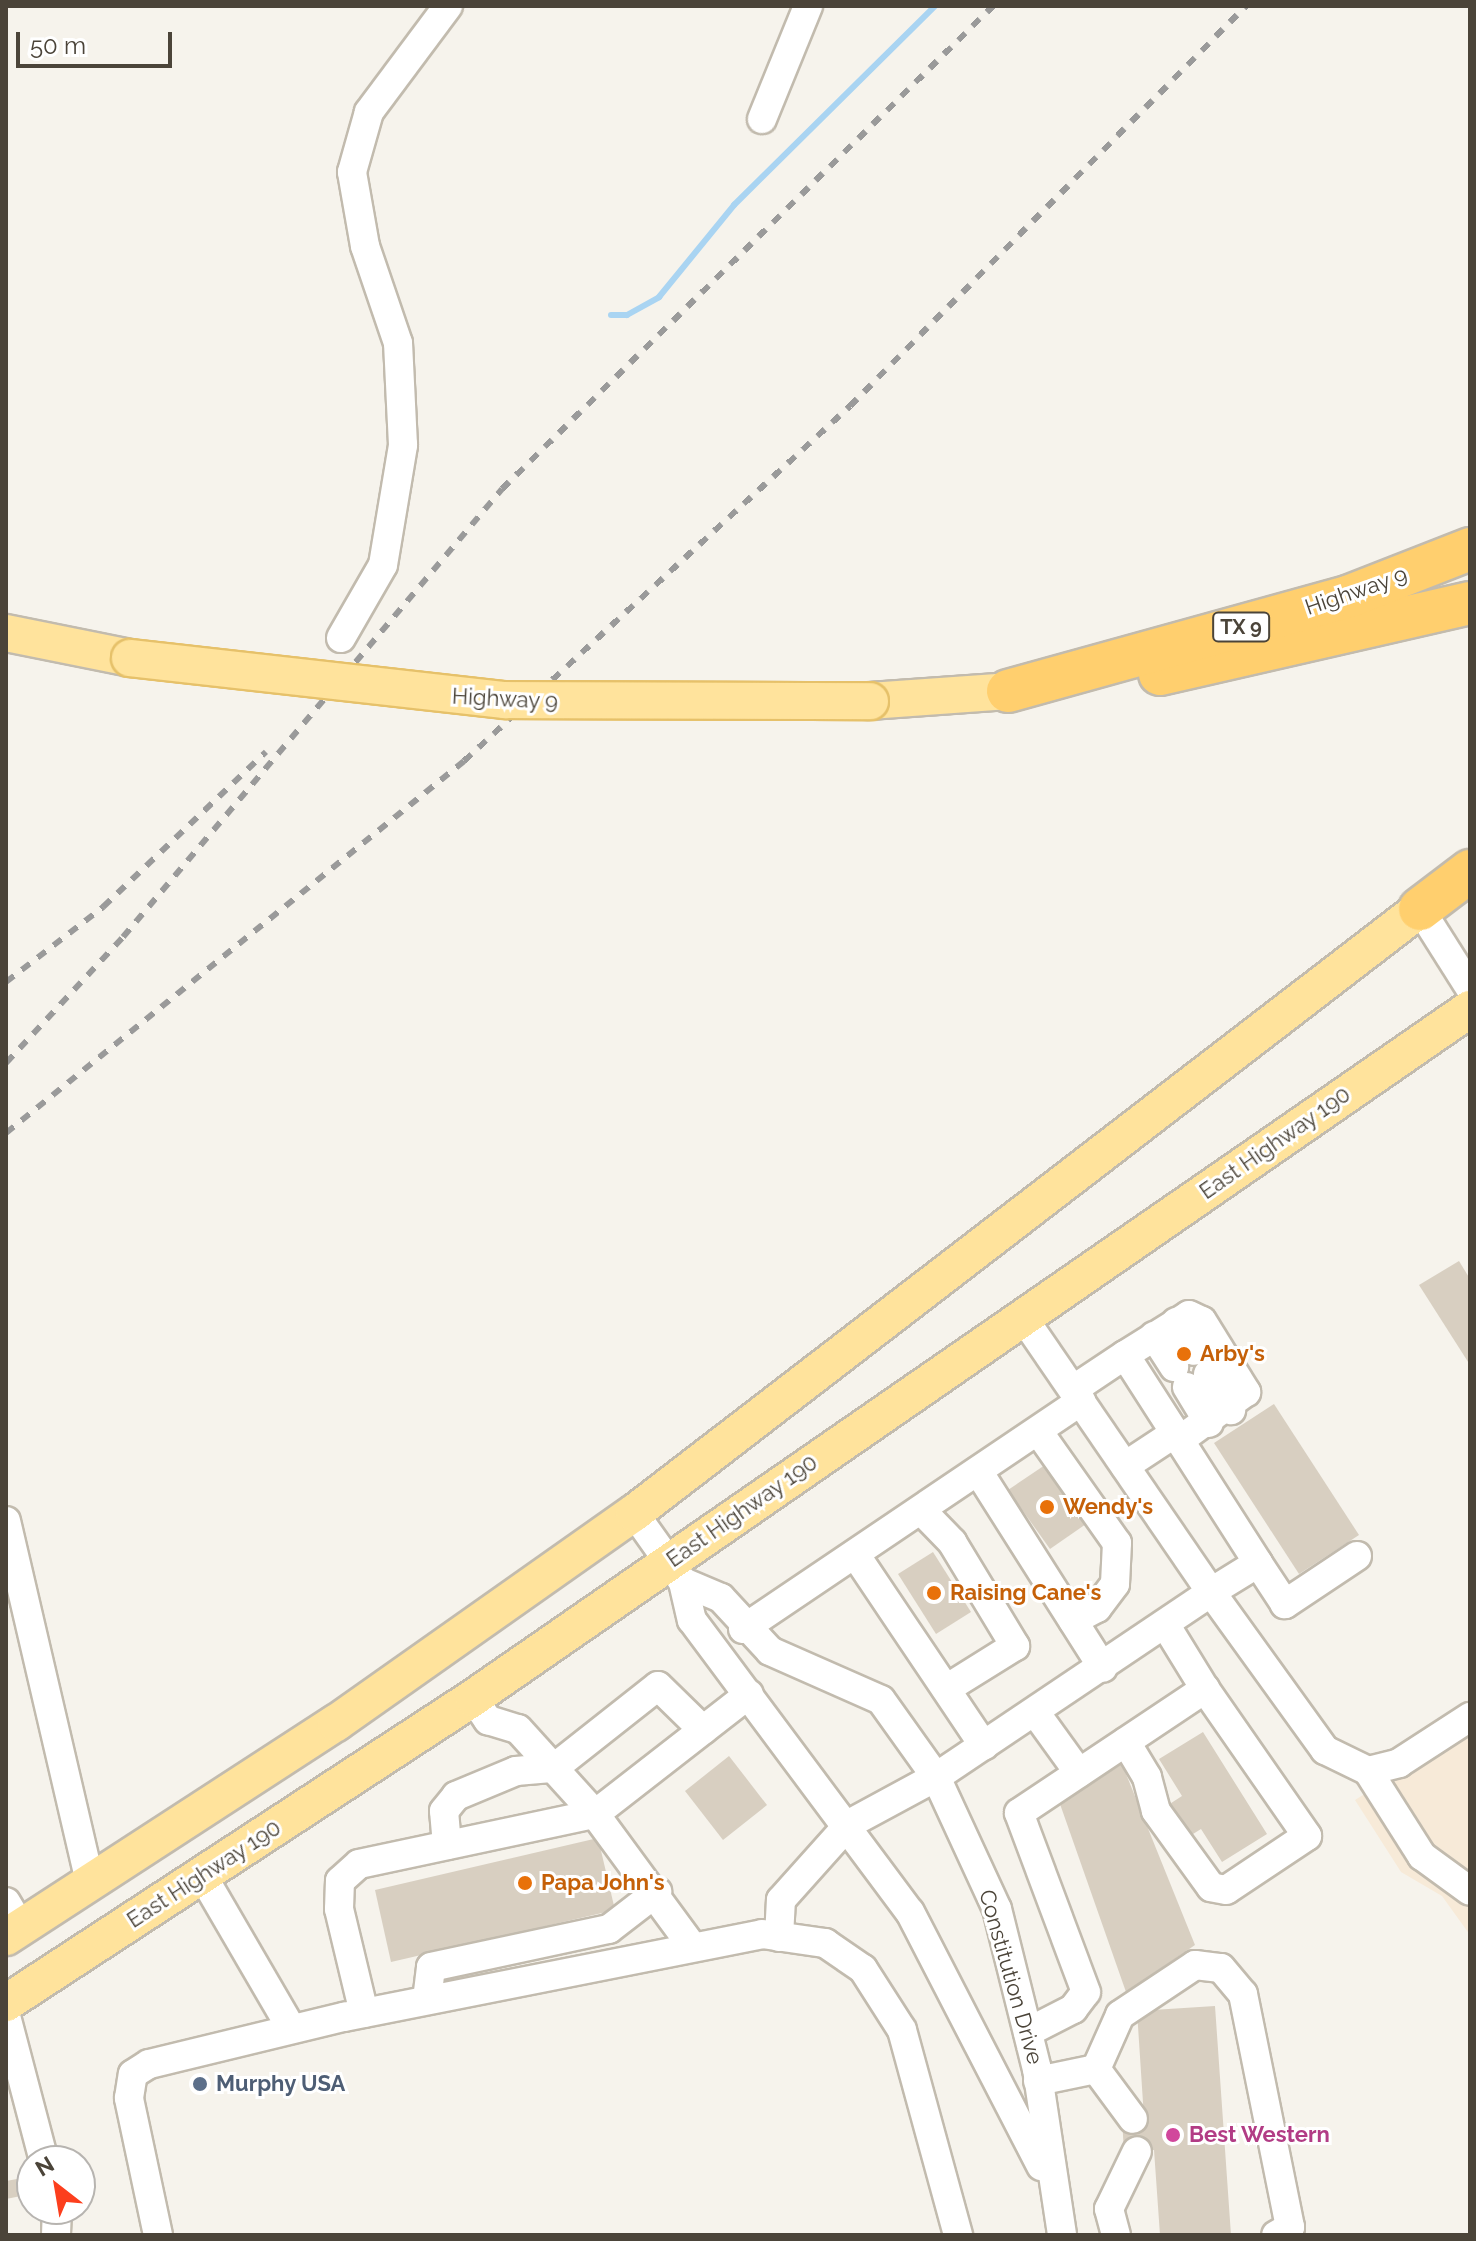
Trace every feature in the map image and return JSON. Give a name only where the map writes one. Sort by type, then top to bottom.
[{"type":"highway","name":"Highway 9","points":[[1008,691],[1350,596],[1470,549]]},
{"type":"highway","name":"Highway 9","points":[[1008,691],[1228,662],[1470,603]]},
{"type":"highway","points":[[1420,909],[1470,871]]},
{"type":"main road","name":"Highway 9","points":[[6,633],[130,658],[505,700],[870,701],[1008,691]]},
{"type":"main road","points":[[9,1916],[90,1881],[336,1723],[634,1513],[1420,909]]},
{"type":"main road","name":"East Highway 190","points":[[6,2003],[473,1698],[676,1572],[1023,1317],[1470,1009]]},
{"type":"main road","points":[[202,1875],[191,1846],[200,1834],[309,1763],[336,1723]]},
{"type":"street","points":[[341,638],[383,565],[403,445],[398,343],[365,246],[352,172],[369,112],[448,6]]},
{"type":"street","points":[[762,119],[808,6]]},
{"type":"street","points":[[1420,909],[1470,988]]},
{"type":"street","points":[[743,1629],[1038,1431],[1125,1355],[1189,1315],[1202,1321],[1246,1392],[1220,1416],[1125,1466]]},
{"type":"street","points":[[1023,1317],[1211,1592],[1325,1750],[1368,1771],[1422,1856],[1470,1891]]},
{"type":"street","points":[[1165,1329],[1220,1416]]},
{"type":"street","points":[[1125,1355],[1285,1604],[1357,1556]]},
{"type":"street","points":[[1038,1431],[1117,1543],[1115,1584],[1097,1608],[1073,1621]]},
{"type":"street","points":[[978,1471],[1103,1668]]},
{"type":"street","points":[[921,1510],[952,1542],[1015,1646],[946,1689]]},
{"type":"street","name":"Constitution Drive","points":[[634,1513],[676,1572],[692,1620],[849,1824],[917,1926],[1049,2181]]},
{"type":"street","points":[[6,1521],[90,1881]]},
{"type":"street","points":[[855,1554],[984,1746]]},
{"type":"street","points":[[779,1937],[781,1900],[849,1824],[936,1777],[1258,1563]]},
{"type":"street","name":"Constitution Drive","points":[[676,1572],[721,1598],[743,1629],[803,1669],[881,1700],[936,1777],[997,1909],[1038,2081],[1049,2181],[1062,2235]]},
{"type":"street","points":[[1126,1742],[1147,1777],[1156,1811],[1211,1887],[1226,1890],[1307,1836],[1205,1689],[1165,1624]]},
{"type":"street","points":[[447,1845],[444,1811],[456,1796],[516,1771],[554,1768],[658,1686],[703,1730]]},
{"type":"street","points":[[1028,2032],[1073,2009],[1086,1992],[1019,1813],[1205,1689]]},
{"type":"street","points":[[364,2013],[339,1909],[340,1881],[359,1864],[595,1814],[749,1694]]},
{"type":"street","points":[[473,1698],[488,1720],[518,1729],[595,1814],[657,1892],[692,1946]]},
{"type":"street","points":[[1035,1712],[1079,1773]]},
{"type":"street","points":[[1368,1771],[1399,1763],[1470,1717]]},
{"type":"street","points":[[202,1875],[291,2028]]},
{"type":"street","points":[[427,2000],[431,1967],[609,1929],[657,1892]]},
{"type":"street","points":[[158,2235],[129,2098],[133,2074],[291,2028],[692,1946],[779,1937],[825,1943],[853,1961],[902,2030],[958,2235]]},
{"type":"street","points":[[1096,2069],[1120,2015],[1195,1965],[1221,1968],[1243,1994],[1290,2227],[1276,2235]]},
{"type":"street","points":[[6,2016],[40,2145]]},
{"type":"street","points":[[1038,2081],[1096,2069]]},
{"type":"street","points":[[1096,2069],[1133,2119]]},
{"type":"street","points":[[1116,2235],[1109,2209],[1137,2151]]},
{"type":"shaded area","points":[[1470,1728],[1470,1935],[1442,1896],[1401,1872],[1355,1800]]},
{"type":"building","points":[[1459,1261],[1470,1279],[1470,1365],[1419,1285]]},
{"type":"building","points":[[1274,1404],[1359,1535],[1299,1574],[1214,1443]]},
{"type":"building","name":"Wendy's","points":[[1045,1465],[1086,1524],[1050,1549],[1008,1490]]},
{"type":"building","name":"Raising Cane's","points":[[933,1552],[971,1612],[936,1634],[898,1574]]},
{"type":"building","points":[[1203,1732],[1267,1834],[1222,1862],[1201,1829],[1185,1839],[1165,1807],[1182,1796],[1159,1759]]},
{"type":"building","points":[[729,1756],[767,1805],[723,1840],[685,1791]]},
{"type":"building","points":[[1122,1764],[1195,1945],[1126,1992],[1060,1804]]},
{"type":"building","points":[[598,1838],[615,1910],[391,1962],[375,1890]]},
{"type":"building","name":"Best Western","points":[[1215,2006],[1231,2235],[1160,2235],[1154,2150],[1124,2152],[1122,2119],[1144,2118],[1137,2011]]},
{"type":"building","points":[[16,2179],[16,2197],[6,2199],[6,2181]]},
{"type":"waterway","points":[[611,315],[627,315],[659,297],[734,205],[935,6]]},
{"type":"railway","points":[[6,1063],[123,937],[502,489],[993,6]]},
{"type":"railway","points":[[6,1133],[464,761],[850,406],[1246,6]]},
{"type":"railway","points":[[6,982],[103,907],[266,752]]},
{"type":"place","name":"Arby's","points":[[1184,1354]]},
{"type":"place","name":"Wendy's","points":[[1047,1507]]},
{"type":"place","name":"Raising Cane's","points":[[934,1593]]},
{"type":"place","name":"Papa John's","points":[[525,1883]]},
{"type":"place","name":"Murphy USA","points":[[200,2084]]},
{"type":"place","name":"Best Western","points":[[1173,2135]]}]
